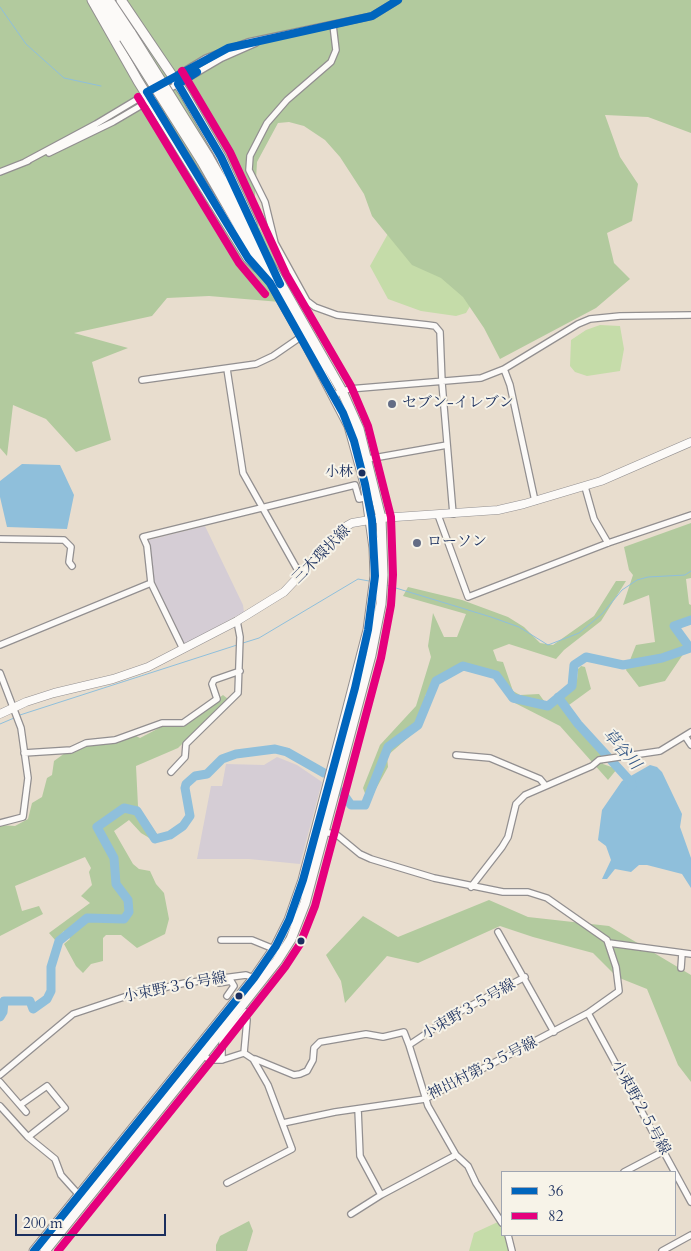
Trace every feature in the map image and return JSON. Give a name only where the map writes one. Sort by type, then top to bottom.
[{"type":"highway","points":[[92,0],[104,24],[248,258],[274,281]]},
{"type":"highway","points":[[100,0],[127,35]]},
{"type":"highway","points":[[34,1251],[284,952],[305,903],[320,830],[368,630],[374,576],[376,519],[368,459],[359,429],[204,158],[127,35],[109,0]]},
{"type":"highway","points":[[120,0],[175,80],[221,157],[274,281],[302,336],[338,393],[376,519]]},
{"type":"highway","points":[[45,1251],[200,1052],[274,949],[299,894],[320,830]]},
{"type":"main road","name":"三木環状線","points":[[0,714],[54,693],[113,679],[148,667],[237,621],[284,592],[345,527],[360,521],[498,510],[585,487],[691,442]]},
{"type":"street","points":[[0,172],[25,162],[149,96],[175,80],[238,50],[276,36],[372,16],[398,0]]},
{"type":"street","points":[[333,25],[336,50],[331,62],[287,100],[268,123],[250,156],[249,170],[265,202],[276,243],[307,301],[315,307],[337,315],[435,326],[440,332],[442,383],[453,514]]},
{"type":"street","points":[[338,393],[387,385],[442,383],[481,378],[504,369],[578,324],[590,319],[620,316],[691,315]]},
{"type":"street","points":[[142,380],[256,364],[273,356],[302,336]]},
{"type":"street","points":[[227,369],[242,473],[301,576]]},
{"type":"street","points":[[504,369],[510,385],[534,501]]},
{"type":"street","points":[[368,459],[447,445]]},
{"type":"street","points":[[182,649],[151,583],[147,546],[143,537],[355,485],[360,499],[368,497]]},
{"type":"street","points":[[585,487],[594,519],[608,543]]},
{"type":"street","points":[[438,515],[468,597],[608,543],[691,514]]},
{"type":"street","points":[[0,539],[64,540],[71,548],[69,562],[72,566]]},
{"type":"street","points":[[0,645],[151,583]]},
{"type":"street","points":[[171,772],[185,757],[186,744],[238,693],[240,637],[237,621]]},
{"type":"street","points":[[24,754],[72,750],[86,744],[115,740],[162,723],[183,723],[217,698],[212,684],[214,680],[240,671]]},
{"type":"street","points":[[0,674],[21,728],[28,778],[23,817],[0,823]]},
{"type":"street","points":[[470,887],[508,837],[516,804],[525,795],[545,784],[570,776],[608,757],[660,750],[691,732]]},
{"type":"street","points":[[685,736],[691,745]]},
{"type":"street","points":[[456,755],[490,758],[540,779],[545,784]]},
{"type":"street","points":[[320,830],[337,835],[360,854],[371,859],[440,880],[503,892],[528,892],[547,898],[610,943],[691,954]]},
{"type":"street","points":[[498,932],[525,977],[554,1032]]},
{"type":"street","points":[[221,940],[252,940],[274,949]]},
{"type":"street","name":"神出村第３５号線","points":[[283,1123],[335,1112],[426,1099],[554,1032],[588,1013],[618,991],[618,977],[610,943]]},
{"type":"street","points":[[681,968],[682,953]]},
{"type":"street","name":"小束野３６号線","points":[[0,1075],[73,1014],[144,992],[246,975],[254,978]]},
{"type":"street","name":"小束野３５号線","points":[[501,1221],[476,1183],[468,1166],[456,1155],[426,1099],[410,1045],[457,1013],[525,977]]},
{"type":"street","points":[[216,979],[219,983],[231,981],[234,986],[227,996]]},
{"type":"street","points":[[222,1060],[222,1041],[246,1012]]},
{"type":"street","name":"小束野２５号線","points":[[588,1013],[675,1171]]},
{"type":"street","points":[[244,1053],[248,1020]]},
{"type":"street","points":[[244,1053],[253,1059],[294,1075],[307,1071],[313,1060],[314,1048],[320,1042],[366,1034],[383,1037],[404,1032],[410,1045]]},
{"type":"street","points":[[200,1052],[210,1060],[222,1060],[244,1053]]},
{"type":"street","points":[[227,1183],[292,1149],[268,1085],[253,1059]]},
{"type":"street","points":[[0,1082],[26,1112]]},
{"type":"street","points":[[20,1105],[47,1086],[65,1108],[28,1137]]},
{"type":"street","points":[[0,1106],[28,1137],[55,1159],[61,1175],[79,1195]]},
{"type":"street","points":[[358,1109],[360,1156],[381,1195]]},
{"type":"street","points":[[626,1171],[664,1151]]},
{"type":"street","points":[[351,1214],[381,1195],[456,1155]]},
{"type":"street","name":"小束野２５号線","points":[[676,1174],[691,1202]]},
{"type":"street","points":[[662,1251],[691,1234]]},
{"type":"street","points":[[508,1236],[512,1251]]},
{"type":"shaded area","points":[[205,526],[243,605],[244,612],[183,645],[154,589],[145,541]]},
{"type":"shaded area","points":[[277,757],[297,765],[322,782],[300,864],[249,859],[197,859],[211,786],[222,786],[226,764],[264,765]]},
{"type":"green space","points":[[0,0],[691,0],[691,133],[648,117],[605,115],[620,157],[638,184],[632,221],[607,233],[614,263],[630,279],[596,308],[500,359],[484,328],[463,297],[441,278],[412,265],[372,216],[364,194],[340,157],[325,140],[304,126],[289,122],[278,123],[257,162],[255,197],[259,227],[283,269],[292,292],[292,303],[209,296],[167,298],[152,316],[74,333],[128,348],[92,362],[111,440],[76,452],[46,419],[13,405],[7,456],[0,448]]},
{"type":"green space","points":[[409,196],[475,298],[466,313],[456,316],[421,311],[388,299],[370,266]]},
{"type":"green space","points":[[600,325],[620,326],[624,349],[620,371],[587,376],[575,372],[570,366],[571,340],[586,330]]},
{"type":"green space","points":[[691,523],[691,578],[686,579],[689,604],[691,605],[691,623],[672,629],[688,647],[665,681],[639,687],[626,670],[636,645],[655,642],[649,595],[623,605],[633,575],[629,570],[624,547]]},
{"type":"green space","points":[[616,581],[626,581],[601,621],[564,650],[556,659],[509,644],[493,650],[497,661],[503,662],[513,691],[520,695],[539,694],[547,705],[571,690],[577,680],[578,669],[581,666],[585,667],[591,689],[569,705],[601,752],[603,764],[617,769],[608,780],[560,726],[509,700],[501,677],[488,670],[468,664],[433,683],[425,696],[426,715],[418,729],[387,756],[388,767],[372,796],[366,796],[363,788],[380,745],[416,706],[431,657],[428,646],[433,613],[444,637],[457,637],[466,614],[403,596],[408,587],[462,600],[508,617],[524,627],[540,643],[553,645],[594,616]]},
{"type":"green space","points":[[223,695],[228,699],[178,748],[136,766],[138,806],[161,840],[156,842],[141,833],[129,820],[114,831],[133,864],[139,869],[150,871],[156,884],[164,893],[169,919],[165,934],[137,948],[121,935],[106,935],[103,938],[103,961],[91,964],[83,973],[76,966],[64,944],[70,939],[64,931],[55,940],[49,933],[90,903],[81,896],[92,885],[89,872],[91,868],[85,857],[15,886],[22,911],[39,906],[43,914],[0,936],[0,825],[15,826],[28,819],[32,803],[42,797],[47,778],[52,775],[54,761],[65,753],[87,745],[136,736],[140,738],[161,727],[181,726]]},
{"type":"green space","points":[[489,900],[528,917],[609,926],[691,975],[691,1082],[678,1065],[647,989],[617,977],[593,953],[500,926],[418,963],[387,956],[345,1003],[341,981],[326,955],[363,916],[398,937]]},
{"type":"green space","points":[[249,1221],[253,1231],[247,1251],[216,1251],[216,1245],[220,1236]]},
{"type":"green space","points":[[500,1221],[501,1236],[507,1236],[510,1251],[469,1251],[474,1233]]},
{"type":"water","points":[[22,464],[60,465],[74,495],[67,529],[7,527],[0,497],[0,481]]},
{"type":"water","points":[[650,765],[657,767],[662,772],[682,814],[680,827],[691,858],[691,888],[682,874],[647,865],[639,865],[631,872],[615,869],[607,879],[602,879],[611,860],[606,846],[598,840],[602,810],[622,781]]},
{"type":"waterway","points":[[0,7],[26,44],[64,78],[101,86]]},
{"type":"waterway","points":[[386,585],[519,627],[548,645],[579,633],[602,614],[622,590],[637,580],[648,577],[685,575],[691,571]]},
{"type":"waterway","points":[[243,643],[259,638],[358,579],[369,581]]},
{"type":"waterway","name":"草谷川","points":[[342,792],[351,805],[365,805],[388,747],[418,725],[436,681],[463,666],[496,675],[513,698],[548,706],[572,686],[574,665],[586,657],[623,665],[662,658],[690,648],[674,626],[691,620]]},
{"type":"waterway","points":[[20,715],[237,645]]},
{"type":"waterway","name":"草谷川","points":[[558,697],[578,724],[631,782],[632,786]]},
{"type":"waterway","points":[[0,724],[14,718]]},
{"type":"waterway","name":"草谷川","points":[[0,1017],[3,1012],[4,1001],[30,1001],[33,1009],[47,999],[51,991],[51,967],[59,941],[87,918],[124,919],[129,912],[128,900],[116,884],[114,858],[97,827],[124,808],[137,811],[155,839],[170,835],[183,826],[190,816],[186,784],[195,776],[207,774],[222,759],[236,754],[275,749],[287,752],[324,773]]},
{"type":"transit line","name":"36","points":[[34,1251],[254,978],[276,946],[289,920],[303,880],[355,688],[368,630],[375,576],[372,520],[365,484],[354,441],[343,413],[270,283],[248,258],[147,92],[228,48],[372,16],[398,0]]},
{"type":"transit line","name":"82","points":[[58,1251],[211,1061],[285,967],[300,944],[315,906],[381,658],[391,605],[393,575],[391,517],[368,426],[351,386],[286,274],[230,152],[182,71]]},
{"type":"transit line","name":"36","points":[[197,72],[178,84],[221,157],[280,284]]},
{"type":"transit line","name":"82","points":[[138,97],[239,263],[265,294]]},
{"type":"place","name":"セブン-イレブン","points":[[392,404]]},
{"type":"place","name":"小林","points":[[362,473]]},
{"type":"place","name":"ローソン","points":[[417,543]]}]
